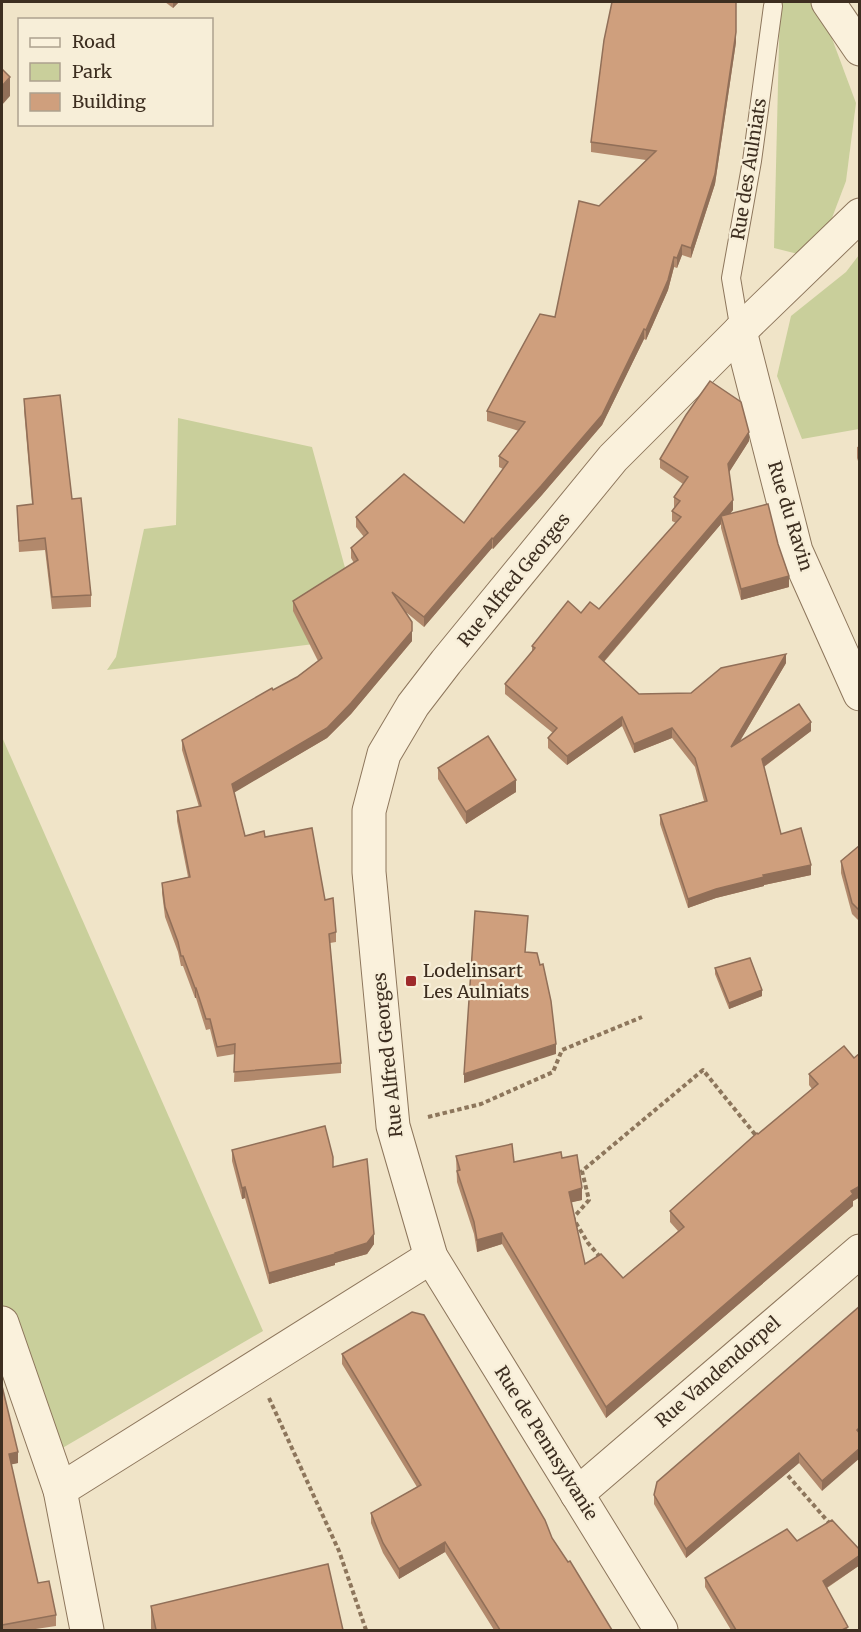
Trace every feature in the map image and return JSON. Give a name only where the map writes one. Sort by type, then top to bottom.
[{"type":"street","points":[[828,2],[860,49]]},
{"type":"street","points":[[740,331],[860,215]]},
{"type":"street","name":"Rue Alfred Georges","points":[[431,1257],[393,1126],[369,872],[369,811],[384,754],[413,705],[439,670],[614,458],[740,331]]},
{"type":"street","name":"Rue du Ravin","points":[[740,331],[796,550],[860,694]]},
{"type":"street","name":"Rue Vandendorpel","points":[[577,1494],[860,1251]]},
{"type":"street","points":[[60,1490],[431,1257]]},
{"type":"street","name":"Rue de Pennsylvanie","points":[[431,1257],[660,1630]]},
{"type":"street","points":[[2,1323],[60,1490],[87,1630]]},
{"type":"lane","name":"Rue des Aulniats","points":[[740,331],[731,278],[752,161],[773,6]]},
{"type":"path","points":[[393,1126],[481,1104],[502,1095],[553,1072],[562,1050],[642,1017]]},
{"type":"path","points":[[603,1261],[588,1243],[573,1218],[589,1200],[582,1171],[703,1070],[764,1144]]},
{"type":"path","points":[[256,1367],[339,1551],[366,1630]]},
{"type":"path","points":[[783,1470],[836,1531]]},
{"type":"green space","points":[[780,2],[812,2],[821,9],[856,103],[846,181],[824,239],[802,255],[774,248]]},
{"type":"green space","points":[[859,255],[859,429],[802,439],[777,376],[791,316],[846,272]]},
{"type":"green space","points":[[178,418],[312,447],[353,597],[314,644],[107,670],[116,657],[144,529],[176,525]]},
{"type":"green space","points":[[2,737],[263,1331],[59,1450],[2,1314]]},
{"type":"building","points":[[612,2],[736,2],[736,32],[715,174],[691,248],[682,245],[677,258],[674,257],[668,280],[646,330],[644,329],[602,415],[424,617],[392,592],[412,622],[412,631],[327,728],[232,784],[245,836],[264,831],[265,837],[312,828],[325,900],[333,898],[336,932],[329,934],[341,1063],[234,1072],[235,1044],[217,1047],[210,1019],[206,1019],[196,988],[183,956],[181,956],[165,907],[162,883],[190,877],[177,811],[201,806],[182,740],[272,688],[273,690],[297,677],[322,658],[293,601],[358,560],[351,548],[368,533],[356,517],[404,474],[464,523],[508,462],[499,456],[525,422],[487,411],[540,314],[555,317],[579,201],[599,206],[656,151],[591,142],[604,40]]},
{"type":"building","points":[[2,69],[10,77],[2,86]]},
{"type":"building","points":[[710,381],[741,402],[749,432],[728,464],[733,500],[599,657],[639,694],[691,693],[721,668],[786,654],[731,747],[799,704],[811,722],[762,759],[781,834],[801,828],[811,865],[763,875],[764,877],[716,889],[688,899],[660,815],[707,801],[695,758],[672,728],[634,744],[622,717],[567,756],[548,738],[557,728],[505,684],[535,648],[532,646],[568,601],[581,613],[590,602],[599,609],[681,517],[672,511],[680,501],[674,497],[688,477],[660,459],[686,415]]},
{"type":"building","points":[[60,395],[72,499],[81,498],[91,595],[52,597],[45,538],[19,541],[17,506],[33,504],[24,399]]},
{"type":"building","points":[[768,504],[789,576],[741,589],[721,516]]},
{"type":"building","points":[[488,736],[516,780],[466,812],[438,768]]},
{"type":"building","points":[[860,845],[860,911],[852,903],[841,861]]},
{"type":"building","points":[[475,911],[528,916],[525,952],[537,953],[540,965],[543,964],[551,1001],[556,1044],[464,1074]]},
{"type":"building","points":[[750,958],[762,990],[729,1003],[715,968]]},
{"type":"building","points":[[844,1046],[854,1058],[860,1053],[860,1186],[851,1191],[853,1194],[606,1407],[502,1233],[477,1240],[474,1222],[457,1171],[460,1170],[456,1156],[512,1144],[514,1162],[561,1152],[562,1158],[577,1155],[582,1188],[569,1192],[585,1264],[601,1254],[623,1278],[684,1227],[670,1211],[757,1133],[818,1084],[809,1074]]},
{"type":"building","points":[[325,1126],[333,1157],[333,1167],[367,1159],[374,1234],[367,1243],[269,1273],[232,1150]]},
{"type":"building","points":[[860,1306],[860,1427],[857,1430],[860,1434],[860,1448],[822,1481],[799,1453],[686,1549],[654,1495],[657,1482]]},
{"type":"building","points":[[412,1312],[424,1315],[545,1520],[552,1538],[568,1562],[570,1561],[612,1630],[500,1630],[445,1542],[399,1569],[383,1543],[371,1513],[421,1485],[342,1354]]},
{"type":"building","points":[[2,1386],[18,1452],[9,1454],[38,1583],[49,1581],[56,1615],[2,1625]]},
{"type":"building","points":[[832,1520],[860,1550],[860,1555],[823,1581],[848,1627],[842,1630],[736,1630],[705,1578],[787,1529],[797,1541]]},
{"type":"building","points":[[328,1564],[343,1630],[156,1630],[151,1606]]},
{"type":"place","name":"Lodelinsart Les Aulniats","points":[[411,981]]}]
